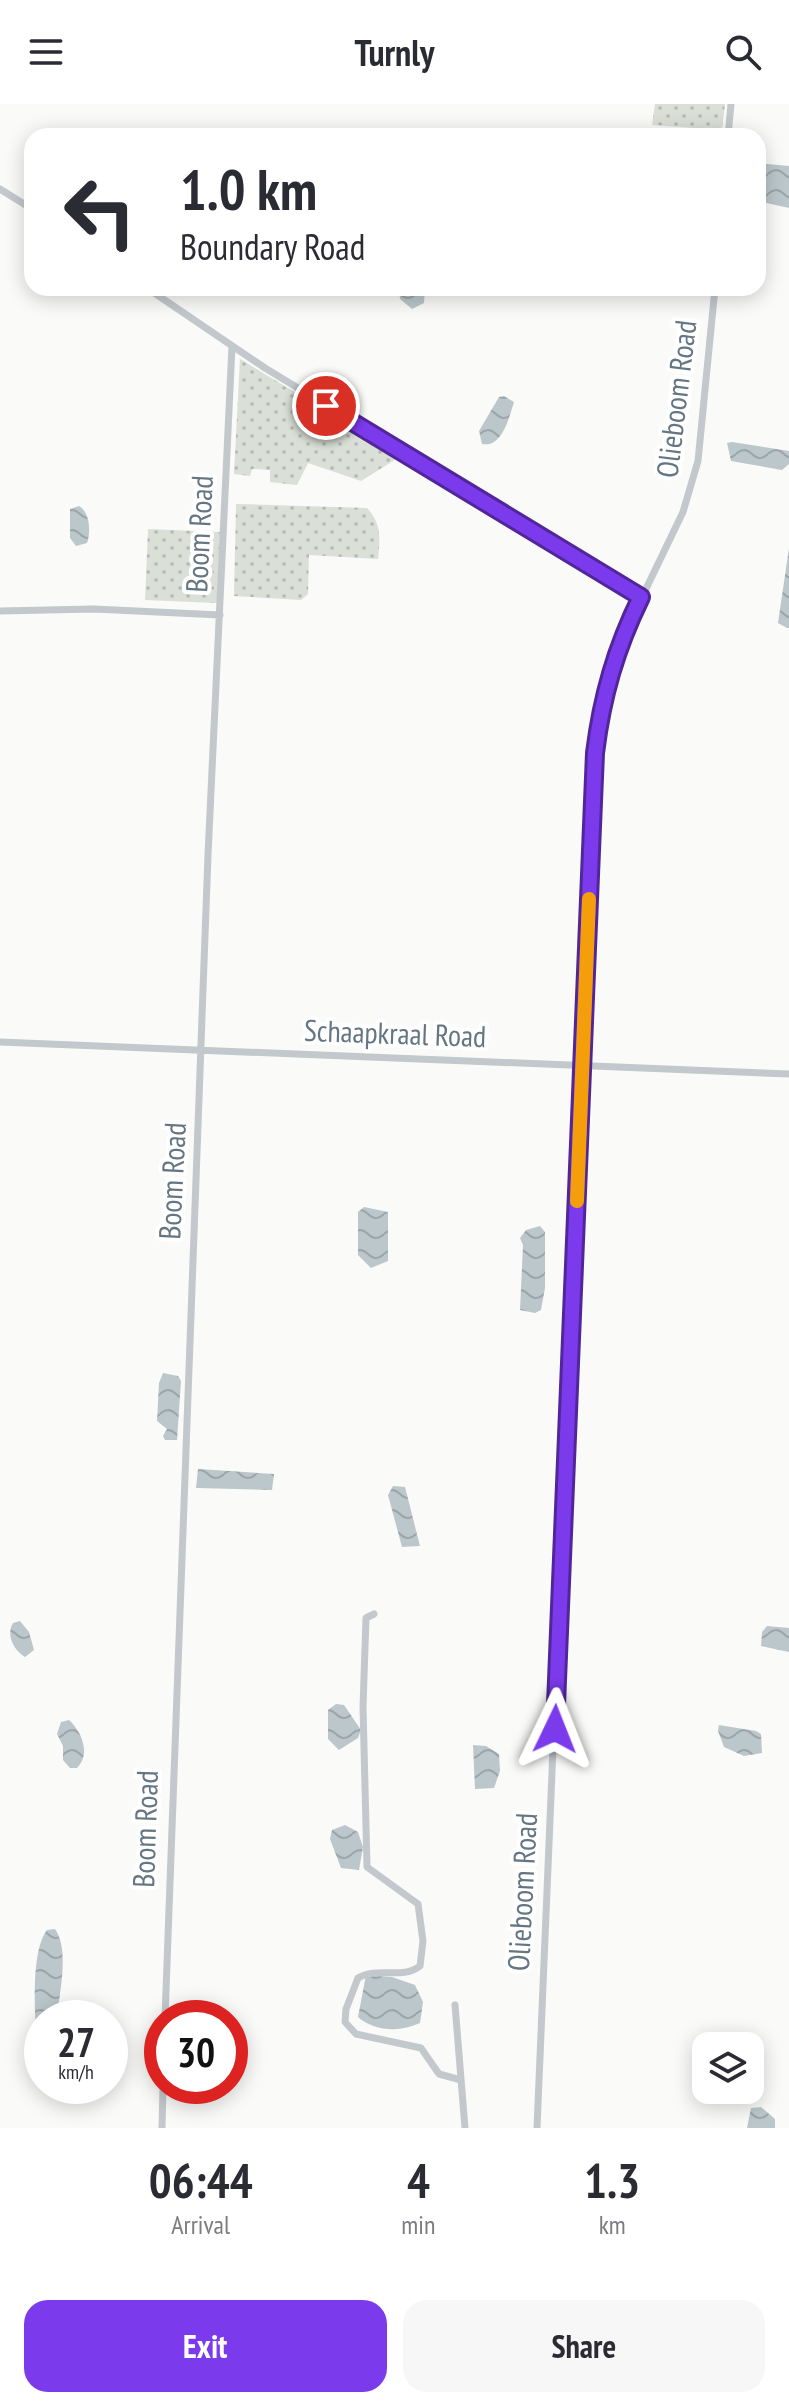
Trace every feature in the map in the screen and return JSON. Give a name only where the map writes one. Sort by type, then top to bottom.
[{"type":"street","points":[[729,128],[731,104]]},
{"type":"street","points":[[0,189],[24,204]]},
{"type":"street","points":[[159,296],[232,346],[641,597]]},
{"type":"street","name":"Olieboom Road","points":[[537,2128],[600,711],[618,647],[683,512],[698,461],[714,296]]},
{"type":"street","name":"Boom Road","points":[[166,2000],[232,346]]},
{"type":"street","points":[[0,611],[94,609],[220,615]]},
{"type":"street","name":"Schaapkraal Road","points":[[0,1042],[789,1074]]},
{"type":"street","points":[[374,1614],[366,1618],[363,1707],[367,1867],[372,1874],[406,1892],[418,1904],[424,1951],[420,1966],[410,1972],[371,1973],[358,1978],[346,2009],[345,2022],[356,2034],[421,2048],[439,2074],[461,2080]]},
{"type":"street","points":[[455,2005],[465,2128]]},
{"type":"street","points":[[162,2128],[163,2104]]},
{"type":"shaded area","points":[[655,104],[725,104],[722,128],[652,125]]},
{"type":"shaded area","points":[[240,359],[401,456],[361,481],[308,463],[297,485],[270,482],[270,470],[252,469],[250,476],[234,474]]},
{"type":"shaded area","points":[[236,504],[367,508],[378,526],[378,559],[309,555],[308,594],[301,600],[234,596]]},
{"type":"shaded area","points":[[148,529],[220,532],[217,603],[145,600]]},
{"type":"water","points":[[766,164],[789,166],[789,208],[766,203]]},
{"type":"water","points":[[400,296],[424,296],[424,303],[412,309]]},
{"type":"water","points":[[504,396],[514,402],[507,423],[500,437],[489,444],[482,444],[479,431],[499,397]]},
{"type":"water","points":[[727,443],[789,451],[789,464],[782,470],[731,461]]},
{"type":"water","points":[[79,506],[87,517],[89,533],[87,543],[76,546],[70,538],[70,509]]},
{"type":"water","points":[[789,548],[789,628],[787,628],[778,623]]},
{"type":"water","points":[[364,1207],[388,1212],[388,1261],[371,1268],[358,1255],[358,1212]]},
{"type":"water","points":[[540,1226],[545,1232],[545,1288],[541,1310],[535,1313],[520,1310],[523,1245],[520,1238],[526,1230]]},
{"type":"water","points":[[163,1373],[178,1376],[181,1381],[177,1440],[165,1440],[163,1436],[167,1429],[157,1421],[159,1383]]},
{"type":"water","points":[[198,1469],[274,1474],[272,1490],[196,1488]]},
{"type":"water","points":[[393,1486],[405,1487],[420,1546],[402,1547],[388,1495]]},
{"type":"water","points":[[20,1621],[29,1632],[34,1650],[25,1657],[14,1646],[11,1637],[13,1623]]},
{"type":"water","points":[[767,1626],[789,1628],[789,1652],[761,1646],[762,1632]]},
{"type":"water","points":[[336,1704],[344,1705],[361,1730],[358,1738],[339,1750],[328,1739],[328,1710]]},
{"type":"water","points":[[69,1720],[83,1743],[83,1756],[77,1768],[70,1768],[63,1760],[63,1746],[57,1734],[61,1722]]},
{"type":"water","points":[[719,1725],[761,1734],[762,1753],[744,1756],[724,1747]]},
{"type":"water","points":[[473,1745],[486,1746],[499,1754],[500,1771],[494,1788],[475,1789]]},
{"type":"water","points":[[345,1825],[358,1832],[363,1847],[359,1870],[341,1868],[330,1839],[332,1830]]},
{"type":"water","points":[[55,1929],[62,1948],[59,2000],[35,2000],[38,1954],[47,1930]]},
{"type":"water","points":[[366,1975],[392,1977],[415,1985],[423,2002],[420,2023],[388,2029],[372,2026],[358,2017]]},
{"type":"water","points":[[761,2107],[775,2119],[775,2128],[747,2128],[751,2108]]},
{"type":"slow traffic","points":[[577,1201],[589,899]]},
{"type":"route","points":[[326,406],[641,597],[618,647],[607,681],[595,753],[555,1729]]}]
